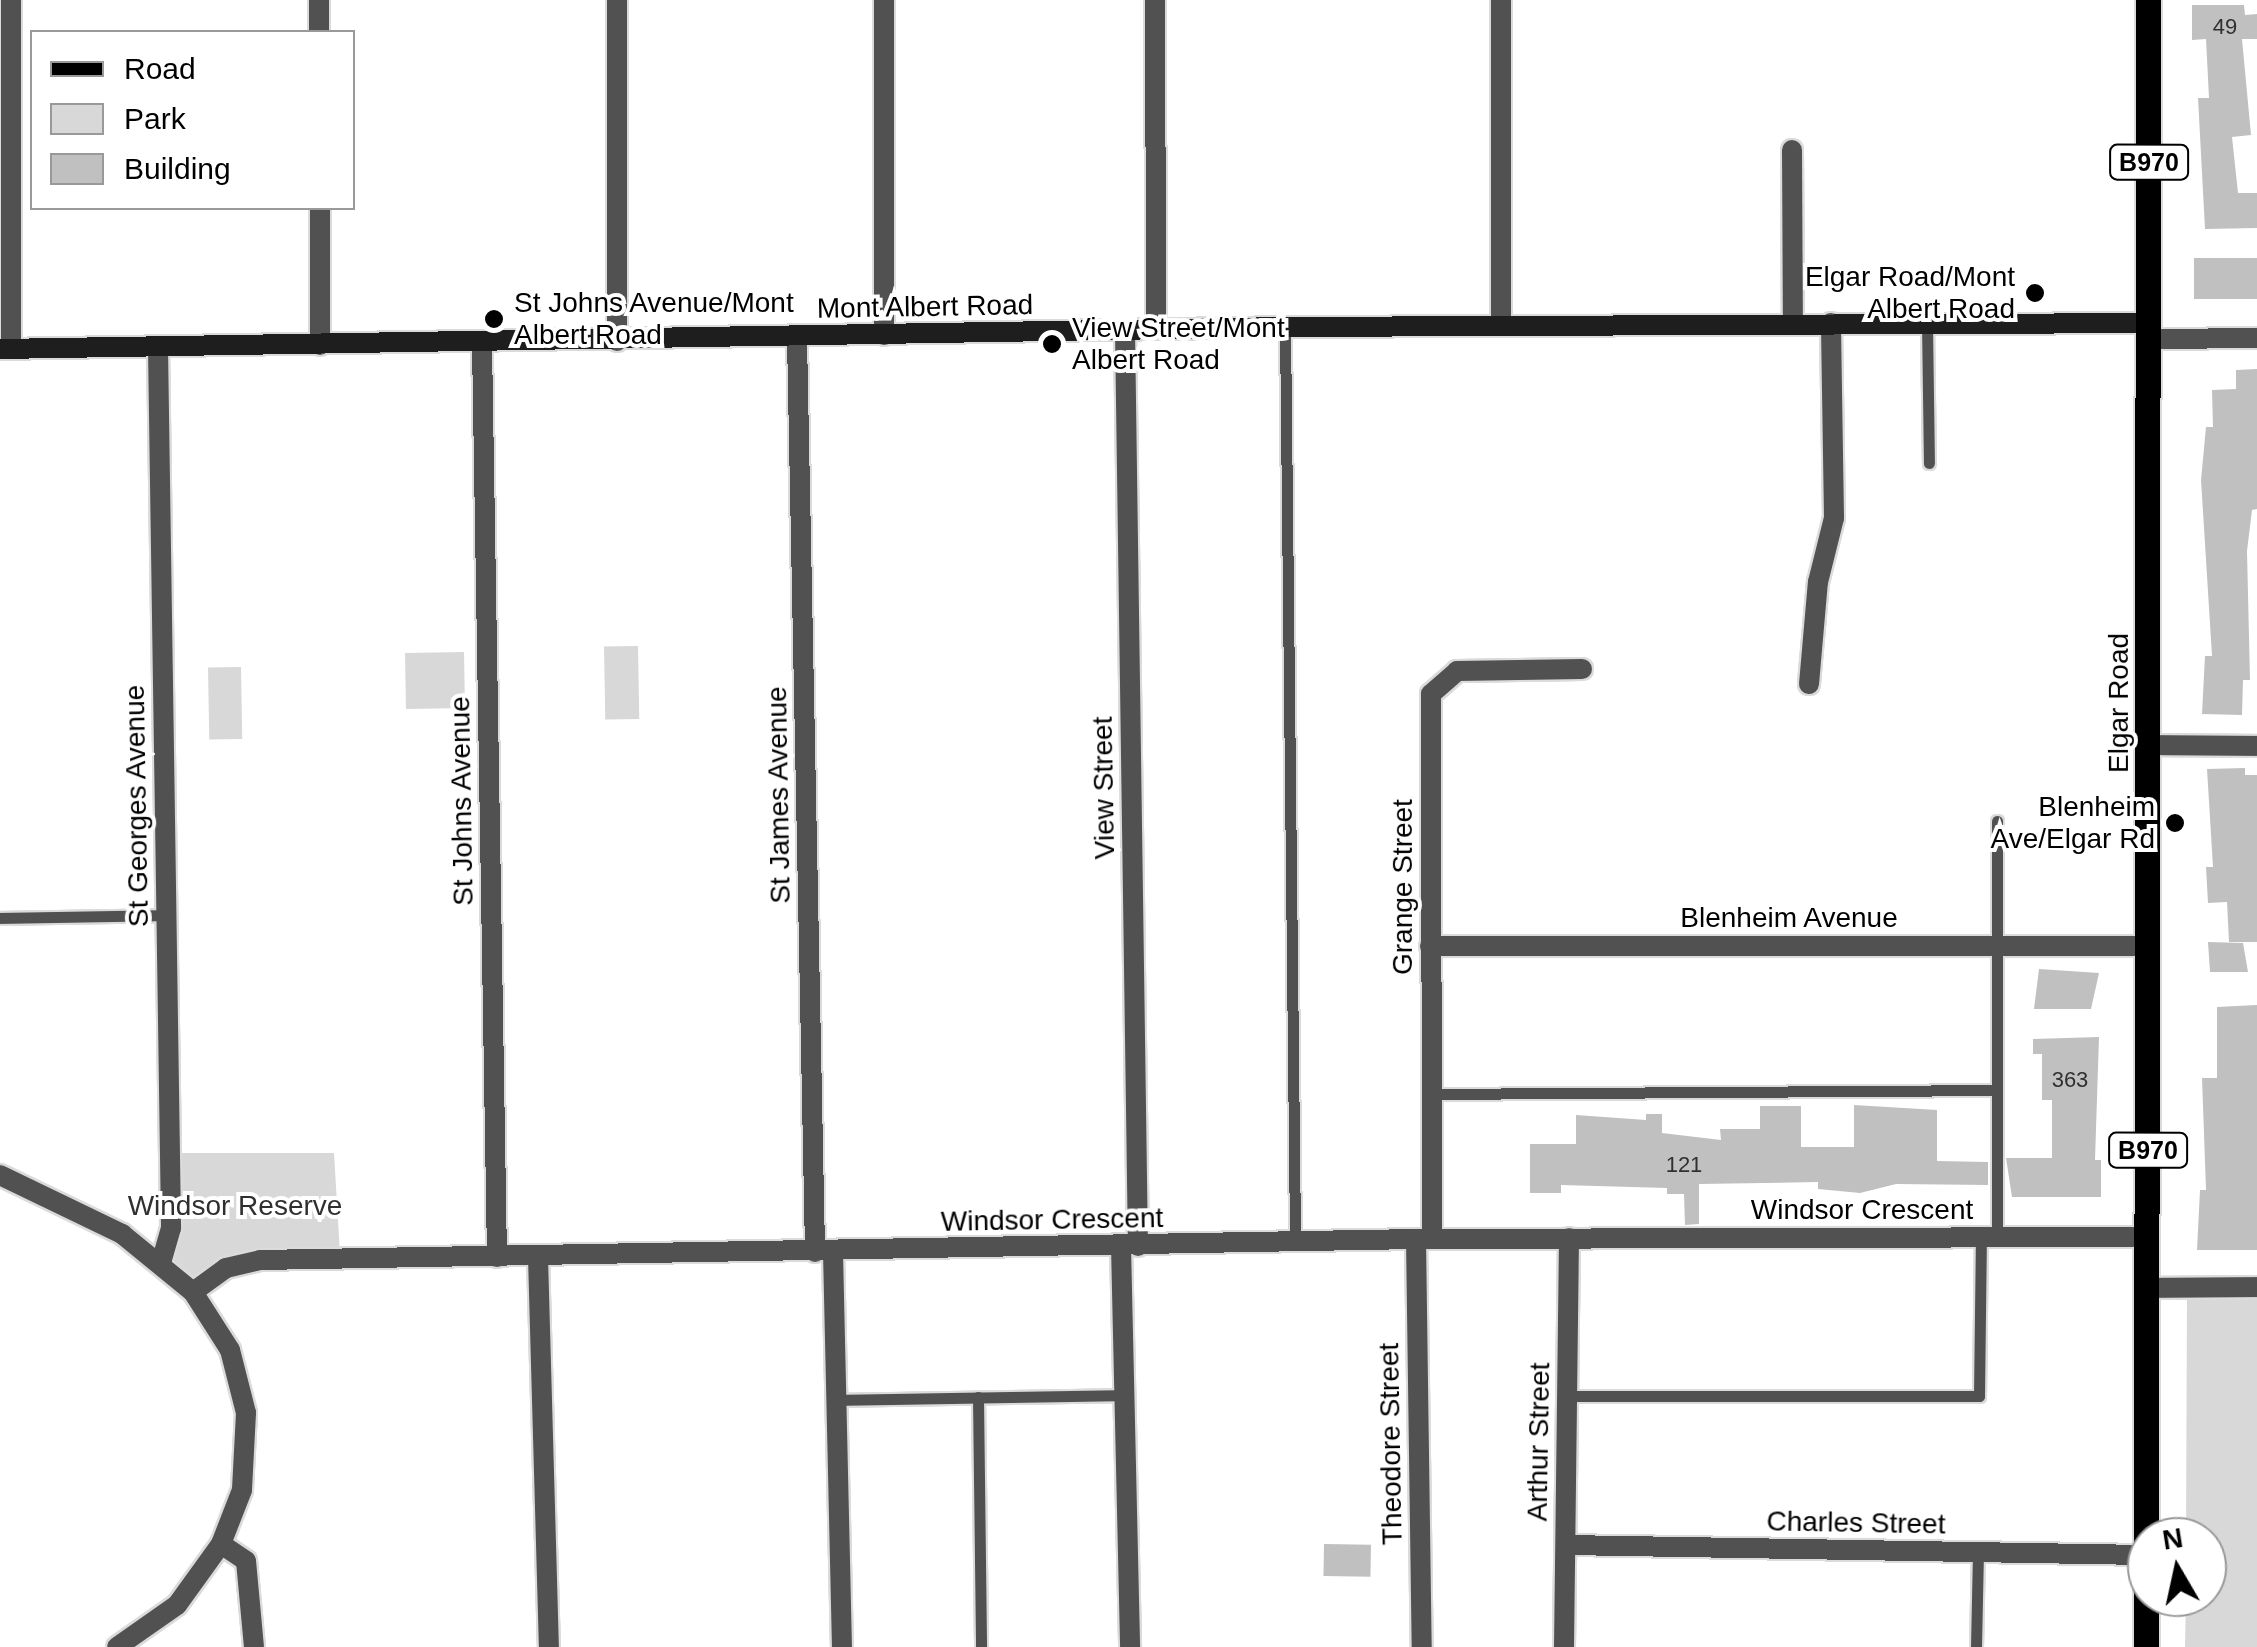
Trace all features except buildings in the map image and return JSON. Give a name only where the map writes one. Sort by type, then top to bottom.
[{"type":"main road","name":"Elgar Road","points":[[2146,1517],[2151,331],[2148,0]]},
{"type":"main road","name":"Mont Albert Road","points":[[6,349],[1501,325],[1927,323],[2151,331]]},
{"type":"main road","name":"Elgar Road","points":[[2146,1617],[2146,1647]]},
{"type":"street","points":[[6,349],[11,0]]},
{"type":"street","points":[[319,0],[319,30]]},
{"type":"street","points":[[617,0],[617,341]]},
{"type":"street","points":[[884,0],[884,335]]},
{"type":"street","points":[[1155,0],[1156,329]]},
{"type":"street","points":[[1500,0],[1501,325]]},
{"type":"street","points":[[1792,150],[1793,323]]},
{"type":"street","points":[[320,210],[320,345]]},
{"type":"street","points":[[1809,684],[1818,582],[1834,518],[1830,323]]},
{"type":"street","name":"View Street","points":[[1125,330],[1129,1246],[1125,1395],[1130,1647]]},
{"type":"street","name":"Mont Albert Road","points":[[2151,331],[2257,338]]},
{"type":"street","name":"St James Avenue","points":[[797,338],[824,1252],[837,1400],[842,1647]]},
{"type":"street","name":"St Johns Avenue","points":[[482,344],[497,1257]]},
{"type":"street","name":"St Georges Avenue","points":[[158,347],[171,1228],[161,1263]]},
{"type":"street","name":"Grange Street","points":[[1424,1239],[1430,1094],[1431,694],[1457,671],[1582,669]]},
{"type":"street","points":[[2149,745],[2257,746]]},
{"type":"street","name":"Blenheim Avenue","points":[[1430,946],[2148,946]]},
{"type":"street","points":[[0,1175],[106,1226],[161,1263],[193,1292],[230,1350],[246,1413],[242,1490],[221,1544],[177,1606],[117,1647]]},
{"type":"street","name":"Windsor Crescent","points":[[193,1292],[226,1268],[260,1260],[1424,1239],[2148,1236]]},
{"type":"street","name":"Arthur Street","points":[[1564,1647],[1570,1238]]},
{"type":"street","name":"Theodore Street","points":[[1422,1647],[1424,1239]]},
{"type":"street","points":[[538,1257],[549,1647]]},
{"type":"street","points":[[2147,1288],[2257,1288]]},
{"type":"street","points":[[221,1544],[246,1562],[254,1647]]},
{"type":"street","name":"Charles Street","points":[[1566,1545],[2127,1555]]},
{"type":"lane","points":[[1927,323],[1929,462]]},
{"type":"lane","points":[[1285,327],[1295,1242]]},
{"type":"lane","points":[[1566,1396],[1979,1396],[1996,1090],[1997,821]]},
{"type":"lane","points":[[0,918],[166,915]]},
{"type":"lane","points":[[1430,1094],[1996,1090]]},
{"type":"lane","points":[[837,1400],[1125,1395]]},
{"type":"lane","points":[[978,1397],[981,1647]]},
{"type":"lane","points":[[1976,1647],[1978,1552]]},
{"type":"green space","points":[[638,646],[639,719],[605,720],[604,647]]},
{"type":"green space","points":[[464,652],[465,708],[406,709],[405,653]]},
{"type":"green space","points":[[241,667],[242,739],[209,740],[208,668]]},
{"type":"green space","name":"Windsor Reserve","points":[[174,1153],[334,1153],[340,1254],[264,1255],[192,1287],[167,1260]]},
{"type":"green space","points":[[2257,1292],[2257,1647],[2185,1647],[2186,1617],[2227,1617],[2227,1517],[2186,1517],[2187,1293]]},
{"type":"place","name":"Elgar Road/Mont Albert Road","points":[[2035,293]]},
{"type":"place","name":"St Johns Avenue/Mont Albert Road","points":[[494,319]]},
{"type":"place","name":"View Street/Mont Albert Road","points":[[1052,344]]},
{"type":"place","name":"Blenheim Ave/Elgar Rd","points":[[2175,823]]}]
